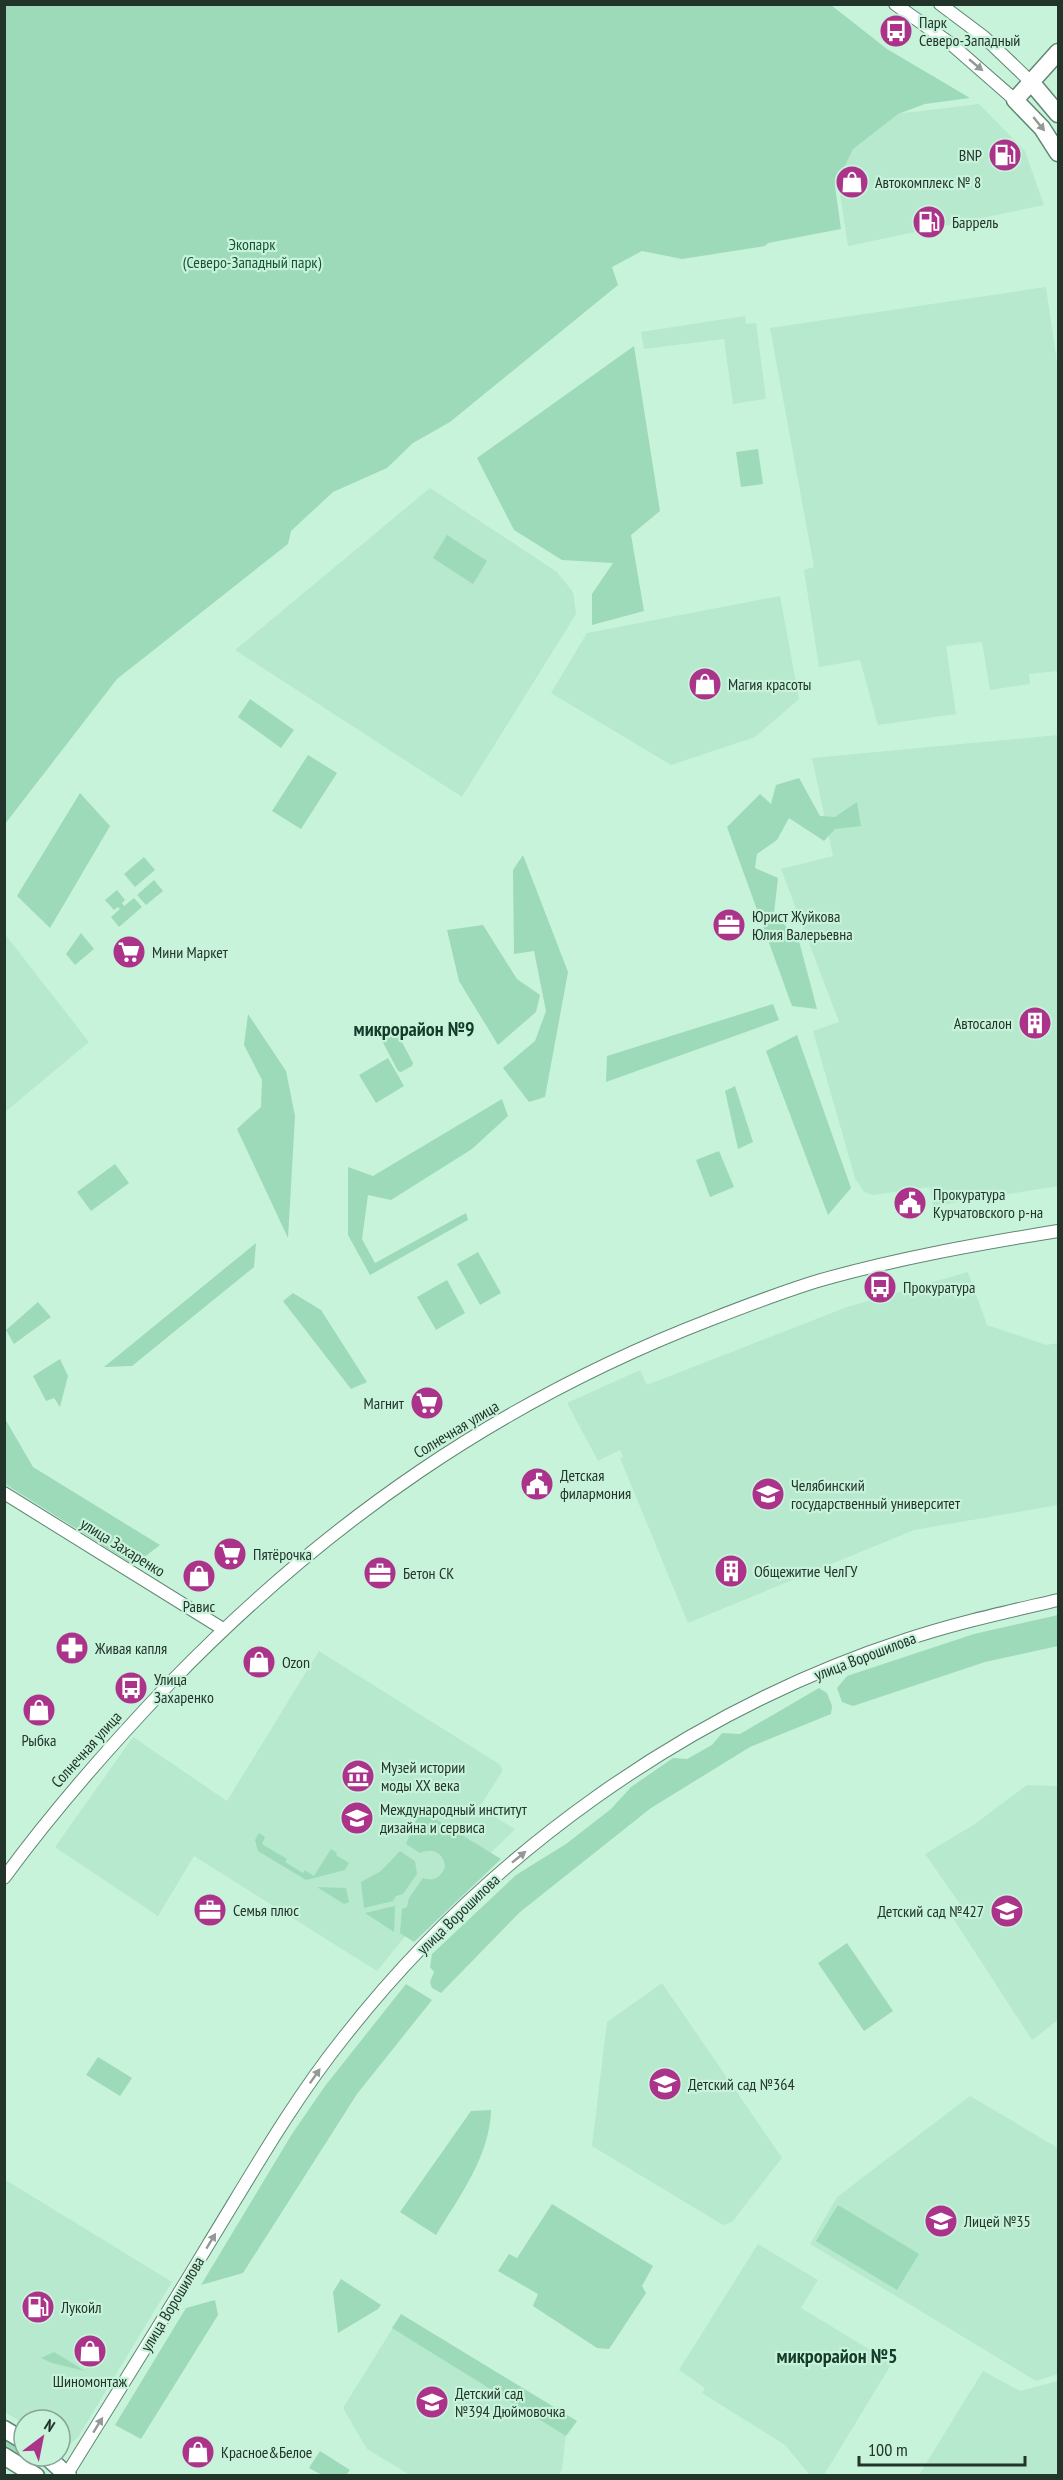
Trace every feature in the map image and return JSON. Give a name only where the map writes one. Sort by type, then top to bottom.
[{"type":"main road","points":[[1059,52],[1015,100],[1042,128],[1059,153]]},
{"type":"main road","points":[[1031,82],[1059,114]]},
{"type":"main road","points":[[4,2456],[36,2475]]},
{"type":"street","points":[[895,4],[951,44],[1015,100]]},
{"type":"street","points":[[940,4],[984,37],[1031,82]]},
{"type":"street","name":"Солнечная улица","points":[[4,1878],[67,1795],[128,1727],[223,1629],[314,1549],[412,1475],[544,1397],[621,1356],[748,1305],[818,1281],[949,1249],[1059,1231]]},
{"type":"street","name":"улица Захаренко","points":[[4,1493],[223,1629]]},
{"type":"street","name":"улица Ворошилова","points":[[67,2475],[264,2153],[318,2071],[384,1989],[475,1895],[542,1839],[624,1779],[736,1712],[823,1671],[906,1640],[1059,1600]]},
{"type":"shaded area","points":[[979,104],[1025,151],[1044,205],[848,246],[829,122]]},
{"type":"shaded area","points":[[1046,287],[1058,370],[1058,671],[1029,674],[1030,684],[990,690],[982,642],[946,646],[956,714],[878,725],[860,660],[819,667],[804,570],[814,567],[770,328]]},
{"type":"shaded area","points":[[745,316],[746,324],[756,323],[766,399],[733,404],[724,339],[644,349],[641,332]]},
{"type":"shaded area","points":[[430,488],[557,572],[573,592],[576,614],[462,797],[235,650]]},
{"type":"shaded area","points":[[780,596],[799,699],[755,737],[671,765],[551,693],[587,633]]},
{"type":"shaded area","points":[[1058,735],[1058,1186],[933,1206],[930,1187],[873,1195],[864,1192],[855,1178],[813,1031],[839,1022],[781,869],[833,856],[812,758]]},
{"type":"shaded area","points":[[4,933],[89,1042],[5,1112],[4,1112]]},
{"type":"shaded area","points":[[968,1272],[987,1325],[1046,1345],[1058,1343],[1058,1505],[914,1530],[688,1623],[620,1458],[623,1457],[620,1450],[598,1461],[567,1403],[640,1370],[647,1385],[847,1307]]},
{"type":"shaded area","name":"Международный институт дизайна и сервиса","points":[[319,1651],[499,1764],[503,1770],[479,1808],[515,1829],[402,1940],[377,1971],[194,1856],[158,1916],[55,1847],[133,1737],[227,1801]]},
{"type":"shaded area","name":"Детский сад №427","points":[[1027,1785],[1058,1786],[1058,2020],[1032,2040],[951,1915],[962,1907],[925,1854],[975,1824]]},
{"type":"shaded area","name":"Детский сад №364","points":[[662,1983],[782,2158],[732,2222],[723,2225],[592,2146],[607,2022]]},
{"type":"shaded area","name":"Лицей №35","points":[[970,2096],[1058,2148],[1058,2374],[1036,2381],[810,2244],[837,2197]]},
{"type":"shaded area","points":[[4,2179],[172,2282],[78,2437],[72,2442],[72,2408],[12,2408],[12,2416],[5,2412]]},
{"type":"shaded area","points":[[758,2244],[818,2280],[801,2308],[892,2363],[824,2475],[810,2475],[785,2445],[702,2393],[705,2388],[679,2370]]},
{"type":"shaded area","name":"Детский сад №394 Дюймовочка","points":[[394,2326],[566,2432],[562,2469],[558,2476],[410,2475],[367,2449],[343,2408]]},
{"type":"shaded area","points":[[983,2371],[1020,2391],[1058,2381],[1058,2475],[919,2475]]},
{"type":"green space","name":"Экопарк (Северо-Западный парк)","points":[[4,5],[831,5],[887,49],[970,98],[925,104],[898,114],[853,149],[835,186],[841,229],[768,243],[765,246],[682,259],[642,251],[612,267],[618,285],[450,422],[413,443],[387,468],[333,492],[291,531],[288,544],[117,679],[5,824]]},
{"type":"green space","points":[[634,346],[660,511],[631,535],[644,611],[592,625],[592,594],[613,563],[562,560],[514,530],[477,458]]},
{"type":"green space","points":[[758,449],[763,484],[741,487],[736,452]]},
{"type":"green space","points":[[447,535],[487,561],[473,584],[433,558]]},
{"type":"green space","points":[[250,699],[294,730],[281,748],[238,717]]},
{"type":"green space","points":[[308,755],[337,773],[301,829],[272,811]]},
{"type":"green space","points":[[799,778],[820,816],[835,817],[857,802],[861,826],[835,829],[824,841],[789,818],[777,840],[757,854],[755,868],[778,878],[774,913],[799,941],[817,1009],[792,1006],[727,827],[760,794],[771,804],[776,785]]},
{"type":"green space","points":[[80,793],[110,826],[50,928],[17,896]]},
{"type":"green space","points":[[523,855],[568,972],[545,1097],[529,1102],[503,1068],[535,1041],[546,1011],[534,951],[514,954],[513,870]]},
{"type":"green space","points":[[144,857],[155,870],[135,887],[124,874]]},
{"type":"green space","points":[[154,880],[163,891],[146,905],[137,895]]},
{"type":"green space","points":[[117,890],[125,900],[122,903],[124,906],[134,898],[142,907],[119,927],[111,917],[120,909],[118,907],[114,910],[105,900]]},
{"type":"green space","points":[[483,925],[517,979],[540,995],[536,1012],[498,1045],[459,981],[447,930]]},
{"type":"green space","points":[[81,933],[94,949],[75,965],[66,954]]},
{"type":"green space","points":[[773,1004],[779,1020],[606,1082],[607,1056]]},
{"type":"green space","points":[[248,1014],[286,1071],[295,1116],[288,1238],[237,1129],[261,1107],[262,1080],[244,1045]]},
{"type":"green space","points":[[392,1028],[395,1029],[413,1063],[401,1072],[398,1071],[380,1037],[380,1034]]},
{"type":"green space","points":[[797,1035],[851,1188],[828,1215],[766,1051]]},
{"type":"green space","points":[[388,1058],[404,1086],[376,1103],[359,1075]]},
{"type":"green space","points":[[735,1086],[753,1142],[738,1149],[725,1091]]},
{"type":"green space","points":[[502,1099],[508,1116],[472,1149],[391,1200],[368,1195],[362,1239],[375,1263],[466,1213],[468,1220],[370,1275],[348,1235],[348,1167],[373,1176]]},
{"type":"green space","points":[[719,1151],[734,1187],[710,1197],[696,1160]]},
{"type":"green space","points":[[115,1164],[129,1183],[91,1211],[77,1192]]},
{"type":"green space","points":[[256,1243],[254,1267],[132,1366],[104,1367]]},
{"type":"green space","points":[[478,1252],[501,1293],[480,1305],[457,1264]]},
{"type":"green space","points":[[447,1280],[465,1313],[436,1330],[417,1297]]},
{"type":"green space","points":[[293,1293],[321,1310],[367,1382],[351,1389],[283,1301]]},
{"type":"green space","points":[[38,1302],[51,1317],[14,1344],[6,1330]]},
{"type":"green space","points":[[60,1359],[68,1376],[60,1407],[54,1398],[46,1401],[33,1376]]},
{"type":"green space","points":[[4,1417],[33,1467],[160,1545],[134,1565],[5,1484]]},
{"type":"green space","points":[[1058,1615],[1058,1646],[985,1662],[853,1706],[842,1702],[837,1688],[847,1676],[974,1634]]},
{"type":"green space","points":[[819,1688],[827,1693],[832,1706],[831,1714],[750,1747],[651,1808],[520,1912],[441,1993],[432,1988],[430,1982],[434,1972],[430,1967],[432,1954],[516,1875],[566,1844],[611,1809],[631,1787],[673,1758],[687,1759],[712,1745],[722,1733],[740,1734]]},
{"type":"green space","points":[[419,1814],[434,1818],[501,1859],[414,1942],[400,1933],[402,1909],[407,1907],[409,1898],[423,1878],[437,1878],[445,1867],[442,1858],[437,1853],[425,1851],[420,1853],[406,1844]]},
{"type":"green space","points":[[259,1833],[265,1837],[262,1844],[287,1859],[285,1862],[303,1873],[305,1870],[314,1876],[331,1849],[349,1863],[345,1870],[306,1880],[258,1851],[255,1840]]},
{"type":"green space","points":[[400,1851],[415,1861],[417,1874],[403,1894],[396,1896],[393,1901],[364,1908],[361,1882],[381,1871]]},
{"type":"green space","points":[[317,1887],[346,1888],[349,1902],[344,1904]]},
{"type":"green space","points":[[395,1906],[394,1932],[365,1913]]},
{"type":"green space","points":[[847,1943],[893,2011],[864,2031],[818,1963]]},
{"type":"green space","points":[[406,1984],[432,2000],[357,2094],[243,2273],[201,2285],[292,2134],[325,2086]]},
{"type":"green space","points":[[98,2057],[132,2078],[120,2096],[86,2075]]},
{"type":"green space","points":[[491,2110],[485,2144],[472,2176],[436,2235],[400,2212],[471,2111]]},
{"type":"green space","points":[[552,2204],[653,2266],[642,2286],[646,2293],[609,2349],[597,2348],[533,2306],[538,2294],[498,2271],[509,2254],[517,2258]]},
{"type":"green space","points":[[838,2205],[919,2254],[897,2290],[816,2241]]},
{"type":"green space","points":[[341,2279],[381,2305],[338,2333],[333,2292]]},
{"type":"green space","points":[[215,2300],[218,2315],[141,2439],[115,2425],[186,2308]]},
{"type":"green space","points":[[401,2314],[577,2421],[566,2436],[392,2328]]},
{"type":"green space","points":[[54,2352],[85,2371],[41,2358]]},
{"type":"green space","points":[[4,2436],[12,2441],[12,2451],[5,2447]]},
{"type":"green space","points":[[320,2451],[350,2470],[346,2475],[322,2475],[309,2468]]},
{"type":"place","name":"Парк Северо-Западный","points":[[896,31]]},
{"type":"place","name":"BNP","points":[[1005,155]]},
{"type":"place","name":"Автокомплекс № 8","points":[[852,182]]},
{"type":"place","name":"Баррель","points":[[929,222]]},
{"type":"place","name":"Магия красоты","points":[[705,684]]},
{"type":"place","name":"Юрист Жуйкова Юлия Валерьевна","points":[[729,925]]},
{"type":"place","name":"Мини Маркет","points":[[129,952]]},
{"type":"place","name":"Автосалон","points":[[1035,1023]]},
{"type":"place","name":"Прокуратура Курчатовского р-на","points":[[910,1203]]},
{"type":"place","name":"Прокуратура","points":[[880,1287]]},
{"type":"place","name":"Магнит","points":[[427,1403]]},
{"type":"place","name":"Детская филармония","points":[[537,1484]]},
{"type":"place","name":"Челябинский государственный университет","points":[[768,1494]]},
{"type":"place","name":"Пятёрочка","points":[[230,1554]]},
{"type":"place","name":"Общежитие ЧелГУ","points":[[731,1571]]},
{"type":"place","name":"Бетон СК","points":[[380,1573]]},
{"type":"place","name":"Равис","points":[[199,1576]]},
{"type":"place","name":"Живая капля","points":[[72,1648]]},
{"type":"place","name":"Ozon","points":[[259,1662]]},
{"type":"place","name":"Улица Захаренко","points":[[131,1688]]},
{"type":"place","name":"Рыбка","points":[[39,1710]]},
{"type":"place","name":"Музей истории моды XX века","points":[[358,1776]]},
{"type":"place","name":"Международный институт дизайна и сервиса","points":[[357,1818]]},
{"type":"place","name":"Семья плюс","points":[[210,1910]]},
{"type":"place","name":"Детский сад №427","points":[[1007,1911]]},
{"type":"place","name":"Детский сад №364","points":[[665,2084]]},
{"type":"place","name":"Лицей №35","points":[[941,2221]]},
{"type":"place","name":"Лукойл","points":[[38,2307]]},
{"type":"place","name":"Шиномонтаж","points":[[90,2351]]},
{"type":"place","name":"Детский сад №394 Дюймовочка","points":[[432,2402]]},
{"type":"place","name":"Красное&Белое","points":[[198,2452]]},
{"type":"district","name":"микрорайон №9","points":[[414,1029]]},
{"type":"district","name":"микрорайон №5","points":[[837,2356]]}]
